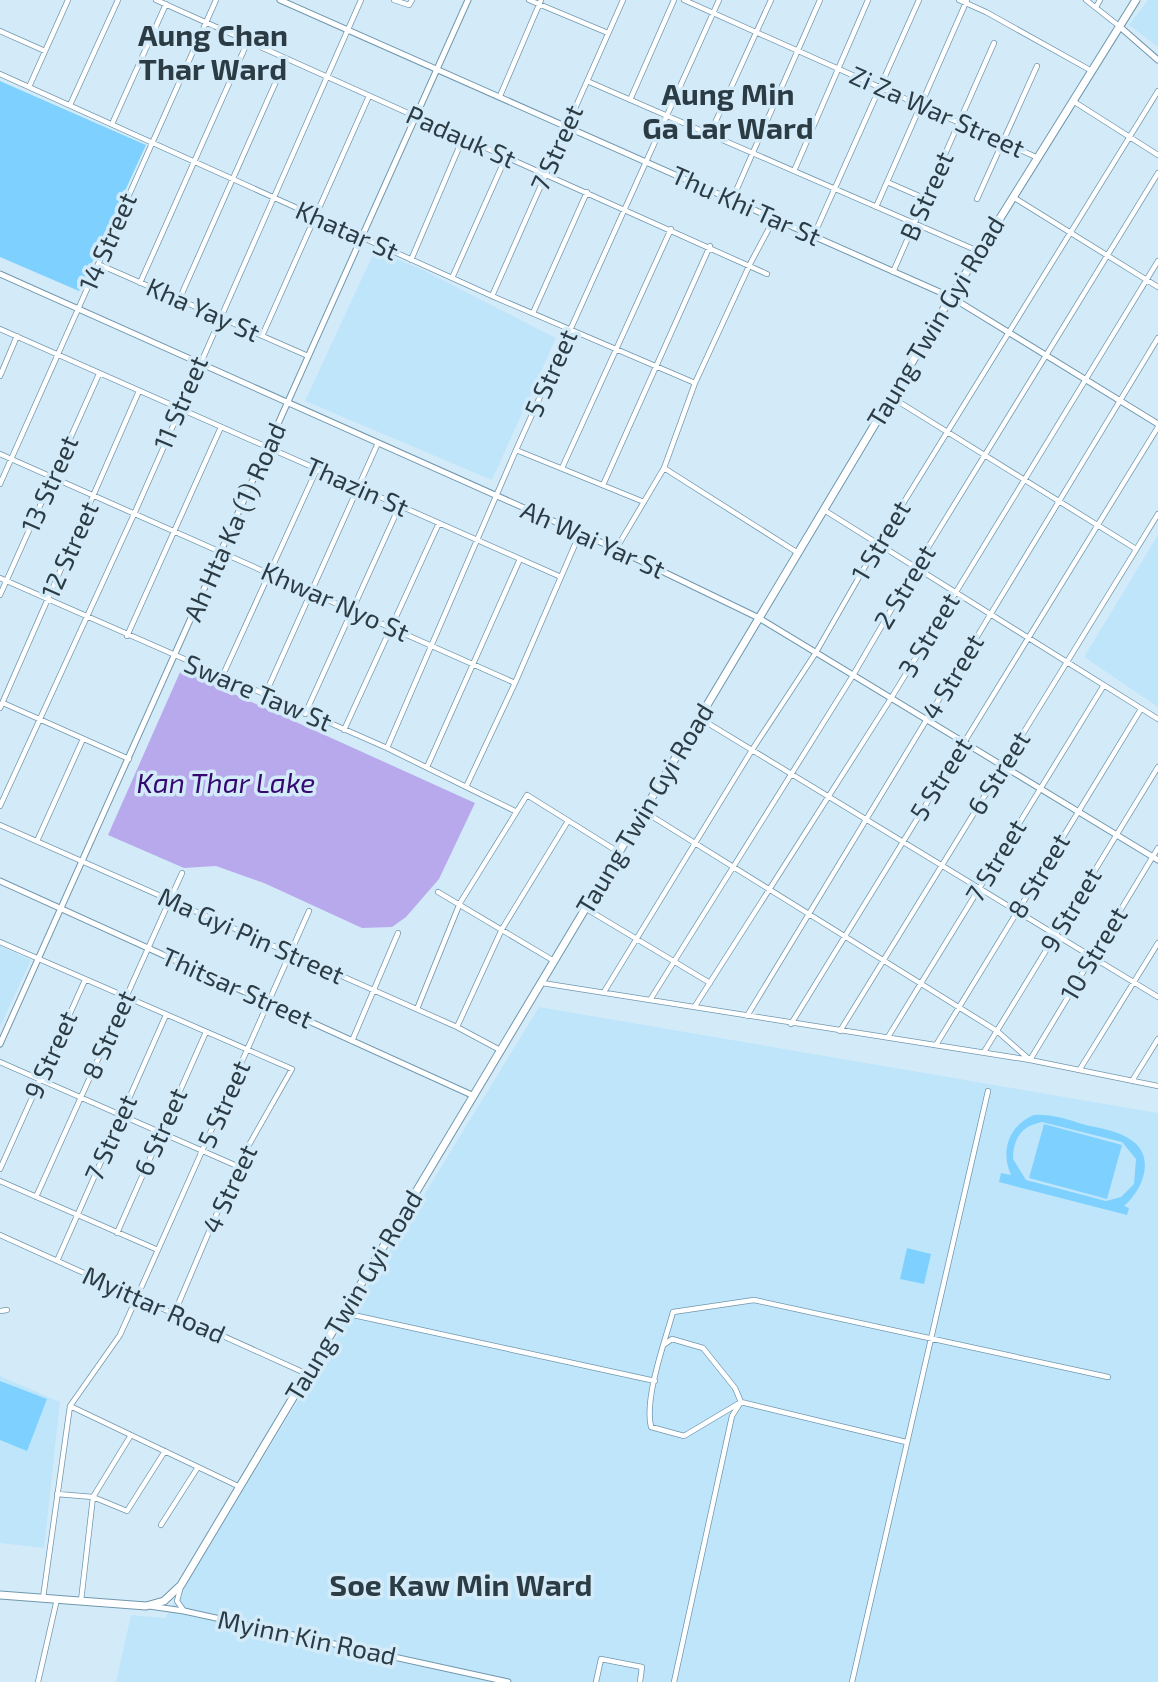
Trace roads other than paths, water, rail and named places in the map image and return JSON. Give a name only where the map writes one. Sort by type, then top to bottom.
[{"type":"highway","name":"Taung Twin Gyi Road","points":[[146,1606],[164,1601],[181,1585],[701,719],[978,251],[1136,0]]},
{"type":"highway","points":[[0,1594],[146,1606]]},
{"type":"street","points":[[29,87],[68,0]]},
{"type":"street","points":[[70,105],[118,0]]},
{"type":"street","name":"Padauk St","points":[[156,0],[415,118],[710,246],[767,274]]},
{"type":"street","name":"14 Street","points":[[0,484],[216,0]]},
{"type":"street","name":"Thu Khi Tar St","points":[[281,0],[951,297],[1158,426]]},
{"type":"street","name":"11 Street","points":[[0,806],[135,512],[198,363],[361,0]]},
{"type":"street","points":[[394,0],[411,3]]},
{"type":"street","name":"Ah Hta Ka (1) Road","points":[[0,1044],[176,657],[286,403],[468,0]]},
{"type":"street","points":[[529,0],[540,2],[608,33]]},
{"type":"street","name":"7 Street","points":[[492,296],[624,0]]},
{"type":"street","points":[[630,100],[674,0]]},
{"type":"street","name":"Zi Za War Street","points":[[684,0],[1036,157]]},
{"type":"street","name":"5 Street","points":[[387,748],[498,497],[516,450],[719,0]]},
{"type":"street","points":[[709,136],[771,0]]},
{"type":"street","points":[[732,200],[820,0]]},
{"type":"street","points":[[794,172],[868,0]]},
{"type":"street","points":[[813,237],[919,0]]},
{"type":"street","points":[[959,0],[967,1],[1090,70]]},
{"type":"street","points":[[1086,0],[1158,60]]},
{"type":"street","points":[[1096,7],[1100,0]]},
{"type":"street","points":[[876,208],[967,1]]},
{"type":"street","points":[[499,96],[540,2]]},
{"type":"street","points":[[112,124],[166,4]]},
{"type":"street","points":[[0,31],[45,51]]},
{"type":"street","points":[[140,282],[248,41]]},
{"type":"street","name":"B Street","points":[[893,272],[994,43]]},
{"type":"street","points":[[179,300],[286,59]]},
{"type":"street","points":[[977,199],[1037,66]]},
{"type":"street","name":"Khatar St","points":[[0,74],[361,238],[695,383]]},
{"type":"street","points":[[587,81],[978,251]]},
{"type":"street","name":"1 Street","points":[[604,992],[752,750],[815,654],[878,544],[1158,91]]},
{"type":"street","points":[[262,336],[369,96]]},
{"type":"street","points":[[1071,100],[1158,155]]},
{"type":"street","points":[[411,260],[463,138]]},
{"type":"street","points":[[452,278],[506,157]]},
{"type":"street","name":"2 Street","points":[[650,1000],[789,773],[852,677],[916,567],[1158,173]]},
{"type":"street","points":[[887,182],[926,199]]},
{"type":"street","points":[[533,313],[587,192]]},
{"type":"street","points":[[1012,197],[1158,287]]},
{"type":"street","points":[[615,550],[664,468],[695,383],[774,219]]},
{"type":"street","points":[[562,468],[670,229]]},
{"type":"street","points":[[603,485],[710,246]]},
{"type":"street","name":"3 Street","points":[[695,1006],[890,699],[1158,261]]},
{"type":"street","name":"Kha Yay St","points":[[98,264],[308,356]]},
{"type":"street","name":"Ah Wai Yar St","points":[[0,274],[580,533],[759,618],[852,677],[1155,858]]},
{"type":"street","name":"Thazin St","points":[[0,329],[561,577]]},
{"type":"street","points":[[0,376],[17,336]]},
{"type":"street","name":"4 Street","points":[[747,1016],[1158,338]]},
{"type":"street","name":"13 Street","points":[[0,595],[99,374]]},
{"type":"street","name":"12 Street","points":[[1,704],[139,391]]},
{"type":"street","points":[[891,397],[1136,549]]},
{"type":"street","name":"5 Street","points":[[791,1024],[1158,426]]},
{"type":"street","points":[[127,636],[221,427]]},
{"type":"street","points":[[264,697],[309,592],[379,443]]},
{"type":"street","points":[[516,450],[644,502]]},
{"type":"street","name":"Khwar Nyo St","points":[[0,454],[515,683]]},
{"type":"street","points":[[664,468],[798,553]]},
{"type":"street","points":[[222,677],[317,469]]},
{"type":"street","points":[[305,714],[350,609],[400,505]]},
{"type":"street","points":[[824,510],[1158,719]]},
{"type":"street","name":"6 Street","points":[[840,1031],[1158,514]]},
{"type":"street","points":[[344,730],[439,523]]},
{"type":"street","points":[[466,787],[515,683],[580,533]]},
{"type":"street","points":[[427,767],[520,559]]},
{"type":"street","name":"Sware Taw St","points":[[0,578],[264,697],[387,748],[515,811]]},
{"type":"street","name":"7 Street","points":[[888,1037],[1104,685]]},
{"type":"street","points":[[1,704],[130,759]]},
{"type":"street","name":"8 Street","points":[[936,1045],[1141,709]]},
{"type":"street","points":[[701,719],[1158,997]]},
{"type":"street","points":[[37,841],[83,739]]},
{"type":"street","name":"9 Street","points":[[984,1052],[1158,767]]},
{"type":"street","points":[[416,1009],[460,903],[527,795],[620,853]]},
{"type":"street","points":[[645,812],[997,1031],[1030,1060]]},
{"type":"street","points":[[457,1027],[502,929],[568,821]]},
{"type":"street","name":"Ma Gyi Pin Street","points":[[0,825],[457,1027],[501,1051]]},
{"type":"street","name":"10 Street","points":[[1030,1060],[1155,858],[1158,848]]},
{"type":"street","name":"8 Street","points":[[36,1197],[182,873]]},
{"type":"street","name":"Thitsar Street","points":[[0,881],[474,1096]]},
{"type":"street","points":[[438,892],[554,961]]},
{"type":"street","points":[[586,908],[710,983]]},
{"type":"street","name":"5 Street","points":[[69,1406],[120,1335],[309,911]]},
{"type":"street","points":[[352,1041],[398,933]]},
{"type":"street","points":[[0,942],[248,1051]]},
{"type":"street","points":[[1080,1069],[1158,943]]},
{"type":"street","name":"9 Street","points":[[0,1169],[85,980]]},
{"type":"street","points":[[541,982],[791,1024],[984,1052],[1158,1086]]},
{"type":"street","name":"7 Street","points":[[57,1261],[166,1015]]},
{"type":"street","name":"6 Street","points":[[117,1233],[205,1032]]},
{"type":"street","points":[[1132,1081],[1158,1039]]},
{"type":"street","name":"4 Street","points":[[174,1314],[237,1166],[292,1072],[291,1068],[248,1051]]},
{"type":"street","points":[[0,1062],[237,1166]]},
{"type":"street","points":[[852,1682],[988,1091]]},
{"type":"street","points":[[0,1181],[158,1250]]},
{"type":"street","name":"Myittar Road","points":[[0,1235],[307,1374]]},
{"type":"street","points":[[906,1442],[741,1402],[684,1436],[651,1427],[648,1417],[673,1311],[754,1300],[1108,1377]]},
{"type":"street","points":[[0,1311],[7,1310]]},
{"type":"street","points":[[344,1313],[655,1381]]},
{"type":"street","points":[[665,1343],[672,1339],[703,1348],[735,1388],[741,1402],[729,1429],[674,1682]]},
{"type":"street","points":[[43,1598],[69,1406],[240,1487]]},
{"type":"street","points":[[81,1601],[93,1497],[131,1435]]},
{"type":"street","points":[[57,1494],[93,1497],[127,1511],[165,1451]]},
{"type":"street","points":[[161,1525],[198,1467]]},
{"type":"street","points":[[181,1585],[177,1601],[184,1611]]},
{"type":"street","points":[[38,1682],[57,1597]]},
{"type":"street","name":"Myinn Kin Road","points":[[146,1606],[184,1611],[508,1682]]},
{"type":"street","points":[[596,1682],[601,1659],[642,1667],[640,1682]]},
{"type":"water","name":"Kan Thar Lake","points":[[181,670],[475,803],[439,879],[406,917],[392,927],[362,928],[264,883],[216,866],[184,868],[108,835]]},
{"type":"district","name":"Aung Chan Thar Ward","points":[[213,53]]},
{"type":"district","name":"Aung Min Ga Lar Ward","points":[[728,112]]},
{"type":"district","name":"Soe Kaw Min Ward","points":[[461,1586]]}]
